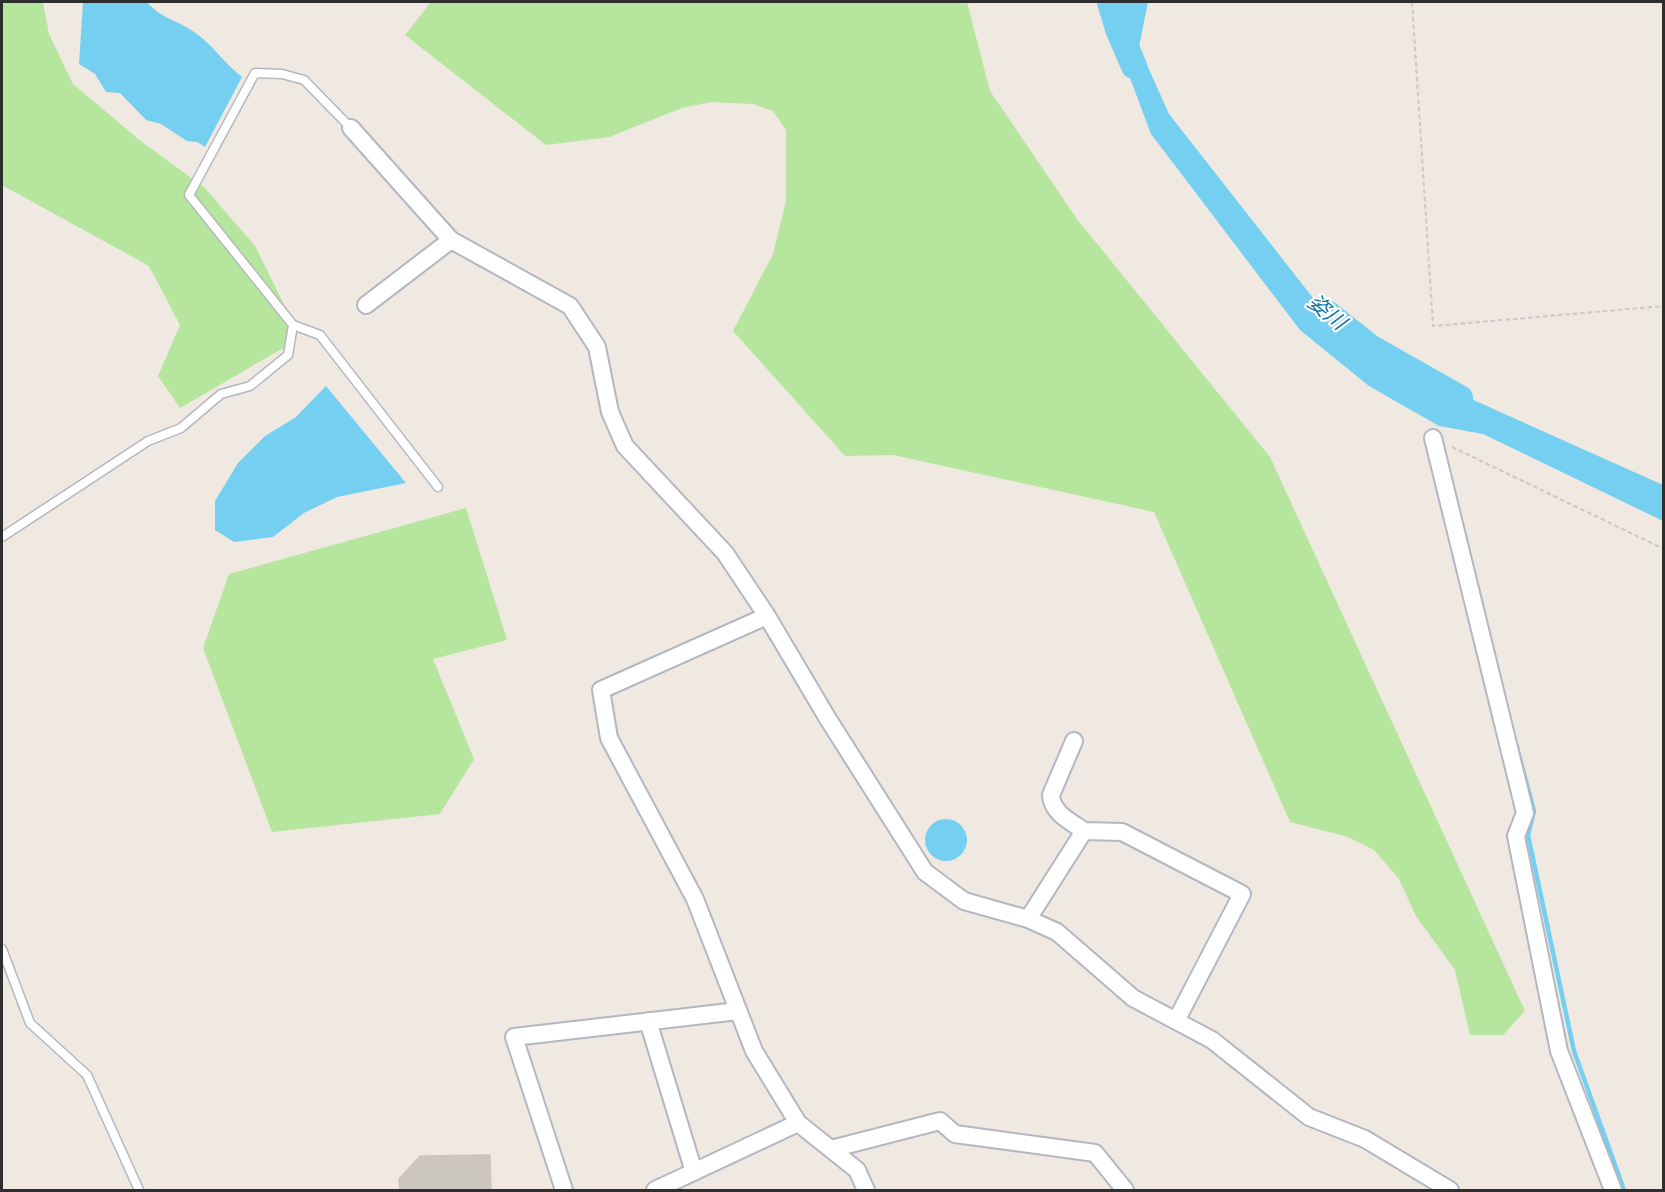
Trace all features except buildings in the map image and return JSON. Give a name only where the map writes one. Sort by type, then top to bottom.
[{"type":"street","points":[[351,128],[451,240],[570,306],[597,347],[610,412],[626,446],[725,553],[767,616],[925,873],[964,901],[1028,919],[1057,932],[1133,998],[1212,1040],[1310,1117],[1365,1139],[1450,1191]]},
{"type":"street","points":[[366,305],[451,240]]},
{"type":"street","points":[[1433,438],[1525,813],[1516,836],[1559,1051],[1613,1191]]},
{"type":"street","points":[[767,616],[601,690],[609,738],[695,899],[754,1051],[798,1123],[857,1170],[866,1191]]},
{"type":"street","points":[[1074,741],[1051,795],[1052,805],[1057,811],[1084,831],[1122,832],[1242,894],[1176,1021]]},
{"type":"street","points":[[1028,919],[1084,831]]},
{"type":"street","points":[[564,1191],[514,1037],[738,1011]]},
{"type":"street","points":[[648,1021],[694,1172]]},
{"type":"street","points":[[831,1149],[940,1121],[955,1134],[1095,1153],[1125,1191]]},
{"type":"street","points":[[655,1191],[798,1123]]},
{"type":"lane","points":[[351,128],[304,80],[282,74],[255,73],[189,195],[293,326],[320,334],[438,487]]},
{"type":"lane","points":[[2,537],[148,441],[181,428],[221,394],[250,386],[288,355],[293,326]]},
{"type":"lane","points":[[2,949],[30,1023],[87,1075],[139,1191]]},
{"type":"path","points":[[1412,2],[1433,326],[1664,306]]},
{"type":"path","points":[[1662,2],[1664,9]]},
{"type":"path","points":[[1433,438],[1664,549]]},
{"type":"green space","points":[[2,2],[43,2],[49,34],[73,84],[138,139],[205,188],[255,246],[295,327],[292,343],[180,408],[158,376],[180,325],[149,266],[2,185]]},
{"type":"green space","points":[[431,2],[967,2],[990,91],[1077,219],[1270,457],[1525,1011],[1503,1035],[1470,1035],[1455,970],[1416,916],[1399,879],[1374,850],[1348,837],[1290,822],[1154,512],[893,455],[845,456],[733,331],[773,254],[786,201],[786,130],[773,111],[753,104],[711,102],[682,108],[609,137],[546,145],[405,35]]},
{"type":"green space","points":[[466,508],[507,640],[433,659],[474,759],[440,814],[272,832],[203,648],[229,574]]},
{"type":"water","points":[[83,2],[147,2],[164,16],[201,37],[242,77],[205,147],[197,142],[187,141],[161,124],[146,120],[120,93],[106,92],[95,74],[79,64]]},
{"type":"water","points":[[1120,2],[1148,2],[1139,47],[1169,114],[1313,298],[1382,359],[1663,485],[1663,521],[1483,434],[1439,426],[1369,386],[1300,330],[1151,134],[1121,54]]},
{"type":"water","points":[[326,386],[406,483],[337,497],[304,513],[273,537],[234,542],[215,530],[215,501],[238,463],[265,436],[296,417]]},
{"type":"water","points":[[946,819],[961,825],[967,840],[961,855],[946,861],[931,855],[925,840],[931,825]]},
{"type":"waterway","name":"姿川","points":[[1110,2],[1118,29],[1134,66]]},
{"type":"waterway","name":"姿川","points":[[1327,313],[1370,347],[1460,398]]},
{"type":"waterway","points":[[1516,744],[1534,811],[1528,835],[1574,1051],[1624,1190]]}]
